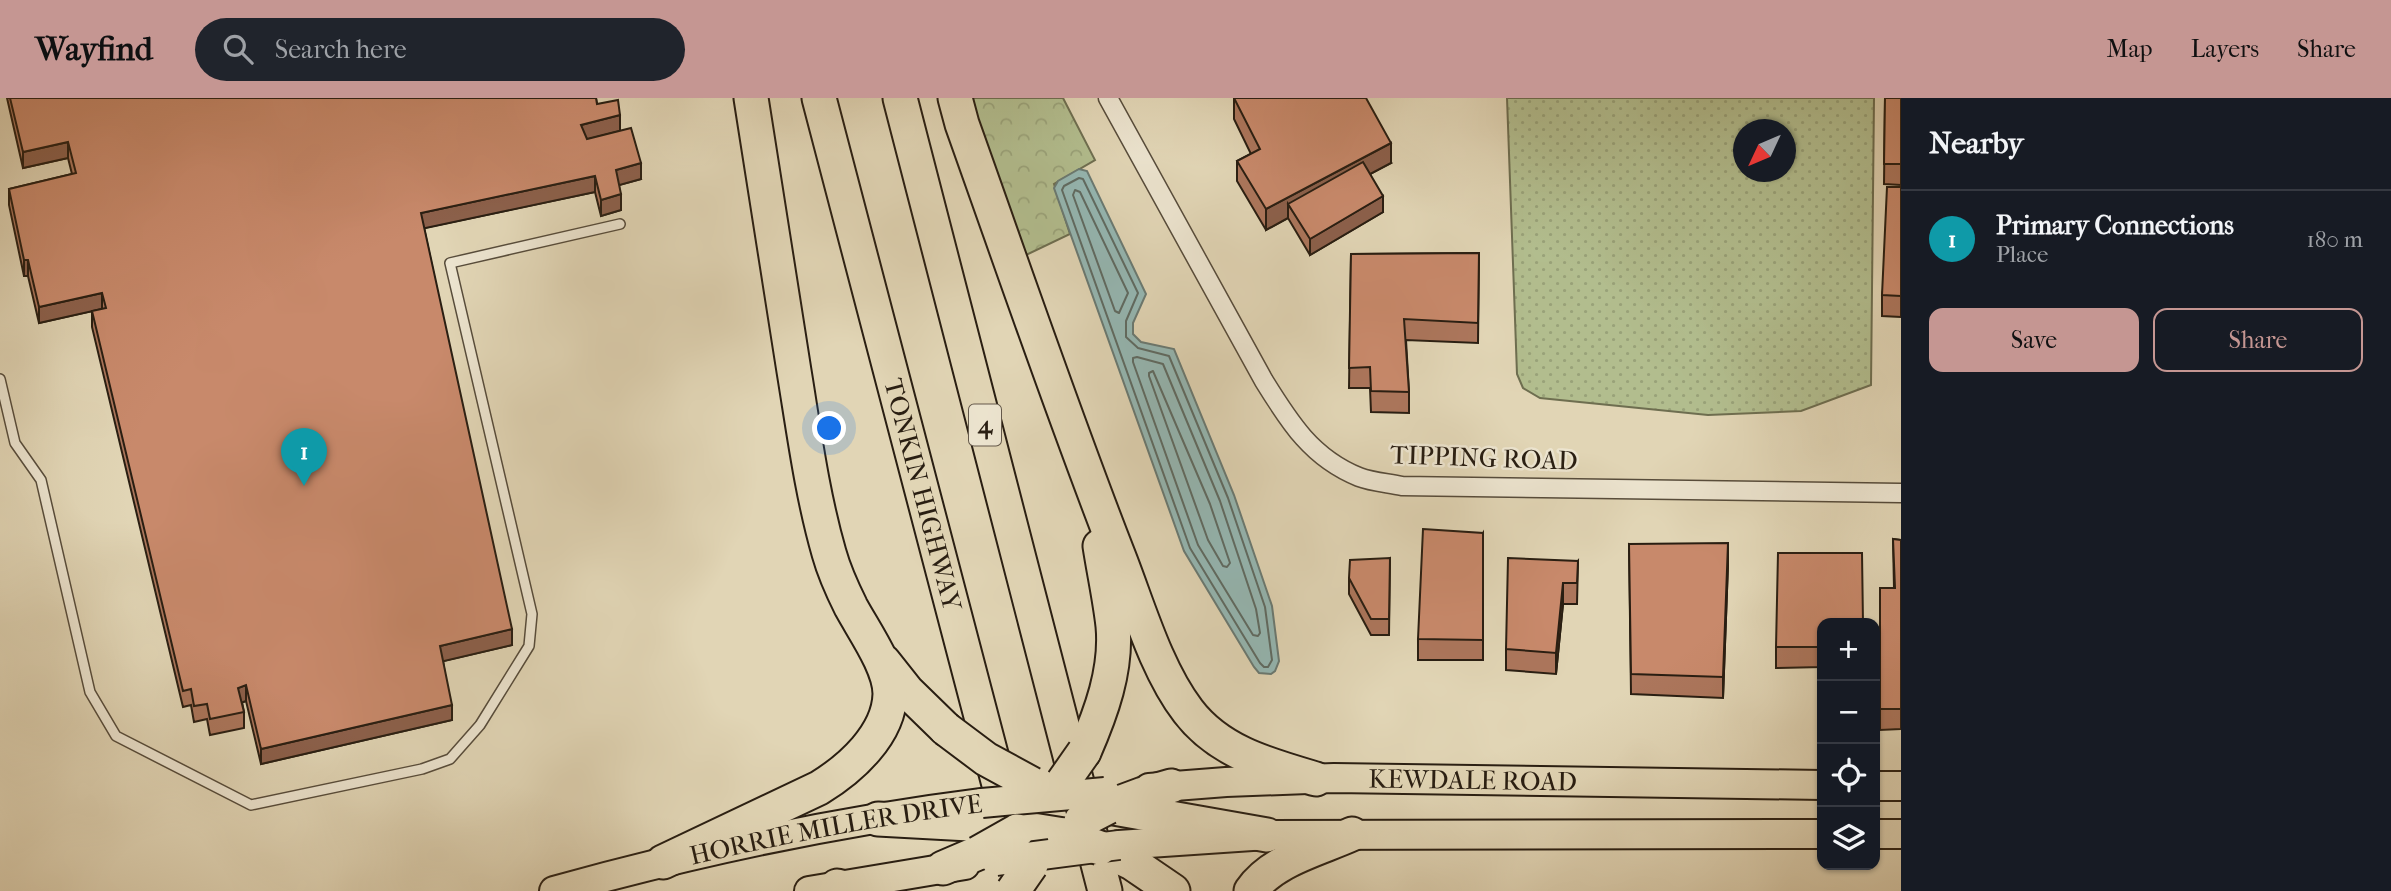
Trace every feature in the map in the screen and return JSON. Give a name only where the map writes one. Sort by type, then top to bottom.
[{"type":"highway","points":[[663,863],[819,788],[842,774],[859,758],[883,719],[890,696],[885,673],[849,604],[829,554],[807,453],[751,98]]},
{"type":"highway","name":"TONKIN HIGHWAY","points":[[818,98],[1027,891]]},
{"type":"highway","name":"4","points":[[900,98],[1105,888]]},
{"type":"highway","points":[[954,98],[1090,481],[1164,671],[1189,712],[1214,737],[1262,764],[1316,779]]},
{"type":"highway","points":[[878,819],[974,836],[1020,828],[1057,795],[1084,752],[1101,710],[1112,660],[1113,628],[1090,481]]},
{"type":"highway","points":[[874,649],[906,691],[964,744],[1009,772],[1057,795],[1127,821],[1173,891]]},
{"type":"highway","points":[[1020,828],[1053,845],[1100,848],[1127,821],[1171,786]]},
{"type":"highway","points":[[1013,891],[1031,865],[1081,821],[1127,821],[1267,835]]},
{"type":"highway","points":[[1251,891],[1279,866],[1352,834]]},
{"type":"highway","points":[[943,868],[974,836]]},
{"type":"main road","name":"KEWDALE ROAD","points":[[1171,786],[1316,779],[1817,785]]},
{"type":"main road","points":[[1880,786],[1901,786]]},
{"type":"main road","name":"HORRIE MILLER DRIVE","points":[[974,836],[1057,795]]},
{"type":"main road","name":"HORRIE MILLER DRIVE","points":[[554,891],[663,863],[878,819]]},
{"type":"main road","name":"KEWDALE ROAD","points":[[1267,835],[1817,834]]},
{"type":"main road","points":[[1880,834],[1901,834]]},
{"type":"main road","points":[[974,836],[1053,845]]},
{"type":"main road","points":[[834,889],[943,868]]},
{"type":"street","name":"TIPPING ROAD","points":[[1108,98],[1289,422],[1322,457],[1360,478],[1402,486],[1901,493]]},
{"type":"lane","points":[[0,379],[15,443],[41,480],[90,692],[116,736],[251,805],[422,769],[450,759],[480,724],[529,646],[532,614],[450,263],[620,224]]},
{"type":"green space","points":[[966,98],[1063,98],[1095,160],[1054,184],[1070,234],[1024,256]]},
{"type":"green space","points":[[1507,98],[1874,98],[1871,385],[1801,411],[1708,415],[1540,398],[1523,388],[1517,374]]},
{"type":"water","points":[[1079,169],[1087,171],[1146,294],[1133,323],[1133,334],[1141,342],[1174,349],[1234,495],[1272,606],[1279,661],[1271,674],[1259,673],[1254,667],[1184,551],[1054,188],[1058,181]]},
{"type":"building","points":[[10,98],[596,98],[597,104],[618,100],[620,115],[581,125],[587,139],[631,128],[641,163],[616,170],[621,194],[601,200],[595,176],[421,213],[512,629],[440,646],[452,705],[261,749],[246,685],[238,688],[244,712],[210,719],[207,704],[194,706],[191,689],[183,691],[92,311],[106,308],[102,293],[39,307],[28,260],[24,260],[9,189],[76,173],[68,142],[23,152]]},
{"type":"building","points":[[1234,98],[1366,98],[1391,143],[1266,209],[1237,161],[1260,149]]},
{"type":"building","points":[[1885,98],[1901,98],[1901,164],[1884,164]]},
{"type":"building","points":[[1363,162],[1383,196],[1310,239],[1288,204]]},
{"type":"building","points":[[1887,187],[1901,187],[1901,296],[1882,295]]},
{"type":"building","points":[[1479,253],[1478,323],[1404,319],[1409,392],[1371,391],[1370,367],[1349,368],[1351,254]]},
{"type":"building","points":[[1423,529],[1483,533],[1483,640],[1418,639]]},
{"type":"building","points":[[1893,539],[1901,540],[1901,709],[1880,709],[1880,588],[1895,588]]},
{"type":"building","points":[[1728,543],[1723,677],[1631,674],[1629,544]]},
{"type":"building","points":[[1778,553],[1862,553],[1863,618],[1817,618],[1817,647],[1776,647]]},
{"type":"building","points":[[1390,558],[1389,619],[1371,619],[1349,578],[1350,560]]},
{"type":"building","points":[[1508,558],[1578,561],[1577,583],[1563,583],[1556,653],[1506,649]]},
{"type":"place","name":"Primary Connections","points":[[304,486]]}]
